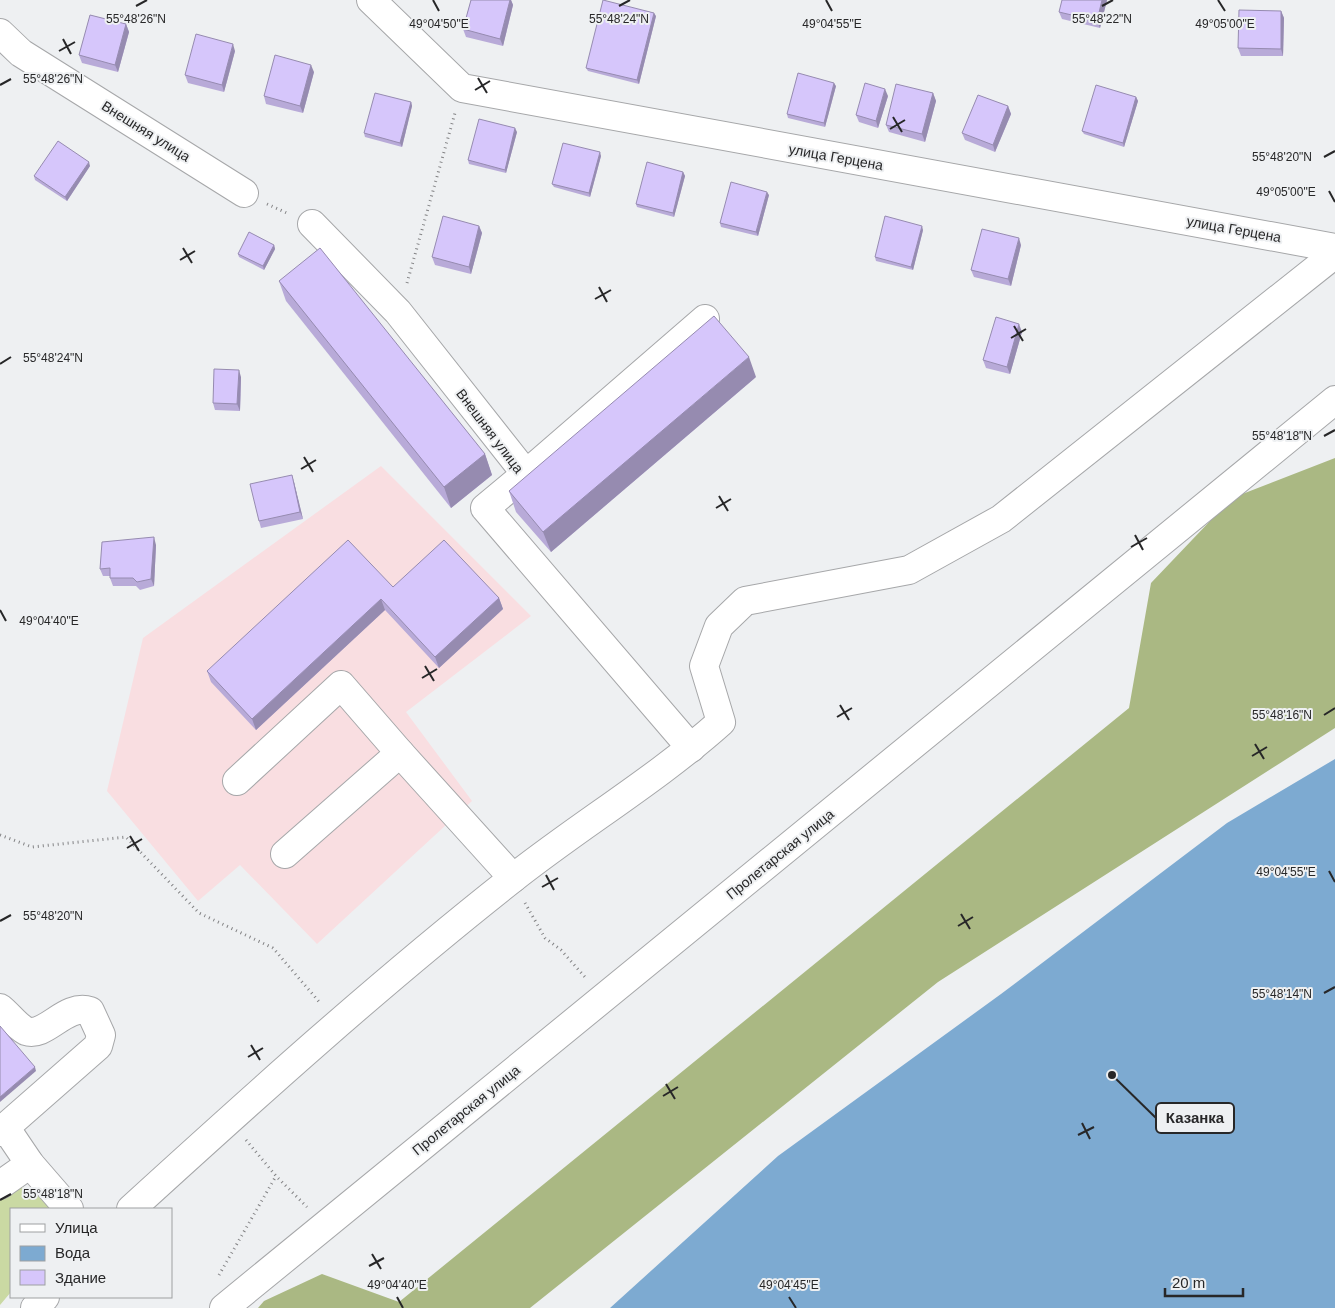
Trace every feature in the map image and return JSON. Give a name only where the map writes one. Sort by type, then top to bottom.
[{"type":"street","points":[[371,0],[462,88]]},
{"type":"street","name":"Внешняя улица","points":[[0,32],[21,52],[244,193]]},
{"type":"street","name":"улица Герцена","points":[[462,88],[1335,248]]},
{"type":"street","name":"Внешняя улица","points":[[312,224],[398,312],[526,474],[486,508],[691,748]]},
{"type":"street","points":[[132,1208],[337,1023],[513,878],[691,748],[721,722],[704,666],[719,626],[745,601],[909,570],[1001,519],[1335,254]]},
{"type":"street","points":[[526,474],[705,319]]},
{"type":"street","name":"Пролетарская улица","points":[[224,1308],[1335,400]]},
{"type":"street","points":[[237,781],[341,685],[513,878]]},
{"type":"street","points":[[285,854],[400,753]]},
{"type":"street","points":[[0,1008],[19,1027],[29,1032],[40,1029],[75,1009],[90,1011],[101,1036],[98,1046],[3,1130],[68,1208]]},
{"type":"street","points":[[0,1185],[30,1164]]},
{"type":"street","points":[[35,1308],[45,1298]]},
{"type":"path","points":[[398,312],[462,88]]},
{"type":"path","points":[[244,193],[312,224]]},
{"type":"path","points":[[0,835],[32,847],[126,837],[199,913],[273,948],[337,1023]]},
{"type":"path","points":[[513,878],[545,938],[561,950],[604,998]]},
{"type":"path","points":[[229,1120],[276,1176],[326,1225]]},
{"type":"path","points":[[215,1283],[276,1176]]},
{"type":"shaded area","points":[[381,466],[531,616],[406,712],[472,801],[317,944],[240,865],[198,901],[107,791],[143,638]]},
{"type":"green space","points":[[1335,458],[1335,728],[938,982],[530,1308],[258,1308],[264,1301],[322,1274],[399,1302],[1129,708],[1151,583],[1232,498]]},
{"type":"green space","points":[[24,1187],[36,1188],[53,1208],[10,1208],[10,1293],[0,1305],[0,1200],[12,1190]]},
{"type":"water","points":[[1335,759],[1335,1308],[610,1308],[778,1156],[1001,994],[1227,823]]},
{"type":"building","points":[[471,0],[510,0],[500,39],[463,29]]},
{"type":"building","points":[[603,0],[654,13],[637,80],[586,68]]},
{"type":"building","points":[[1062,0],[1102,0],[1097,21],[1059,12]]},
{"type":"building","points":[[1239,10],[1281,11],[1281,49],[1238,48]]},
{"type":"building","points":[[90,15],[126,24],[115,65],[79,55]]},
{"type":"building","points":[[196,34],[233,44],[222,85],[185,75]]},
{"type":"building","points":[[275,55],[311,65],[300,106],[264,96]]},
{"type":"building","points":[[798,73],[834,83],[824,123],[787,114]]},
{"type":"building","points":[[865,83],[885,89],[876,121],[856,115]]},
{"type":"building","points":[[896,84],[933,93],[922,134],[886,125]]},
{"type":"building","points":[[1096,85],[1136,97],[1123,143],[1082,131]]},
{"type":"building","points":[[375,93],[411,102],[400,143],[364,133]]},
{"type":"building","points":[[978,95],[1008,106],[993,145],[962,133]]},
{"type":"building","points":[[479,119],[515,128],[505,170],[468,160]]},
{"type":"building","points":[[58,141],[89,162],[65,197],[34,176]]},
{"type":"building","points":[[563,143],[600,152],[589,193],[552,184]]},
{"type":"building","points":[[647,162],[683,172],[673,213],[636,204]]},
{"type":"building","points":[[731,182],[767,192],[756,232],[720,223]]},
{"type":"building","points":[[443,216],[479,226],[469,267],[432,257]]},
{"type":"building","points":[[885,216],[922,226],[911,267],[875,257]]},
{"type":"building","points":[[982,229],[1019,238],[1008,279],[971,270]]},
{"type":"building","points":[[249,232],[274,245],[263,266],[238,254]]},
{"type":"building","points":[[320,248],[485,454],[444,487],[279,281]]},
{"type":"building","points":[[714,316],[749,357],[543,532],[509,491]]},
{"type":"building","points":[[996,317],[1019,324],[1007,367],[983,360]]},
{"type":"building","points":[[214,369],[239,370],[237,404],[213,403]]},
{"type":"building","points":[[292,475],[300,512],[259,521],[250,484]]},
{"type":"building","points":[[154,537],[151,579],[137,582],[133,578],[110,578],[110,568],[100,569],[102,542]]},
{"type":"building","points":[[348,540],[393,587],[444,540],[499,598],[435,657],[381,599],[252,719],[207,671]]},
{"type":"building","points":[[0,1026],[35,1067],[0,1097]]},
{"type":"place","name":"Казанка","points":[[1112,1075]]}]
